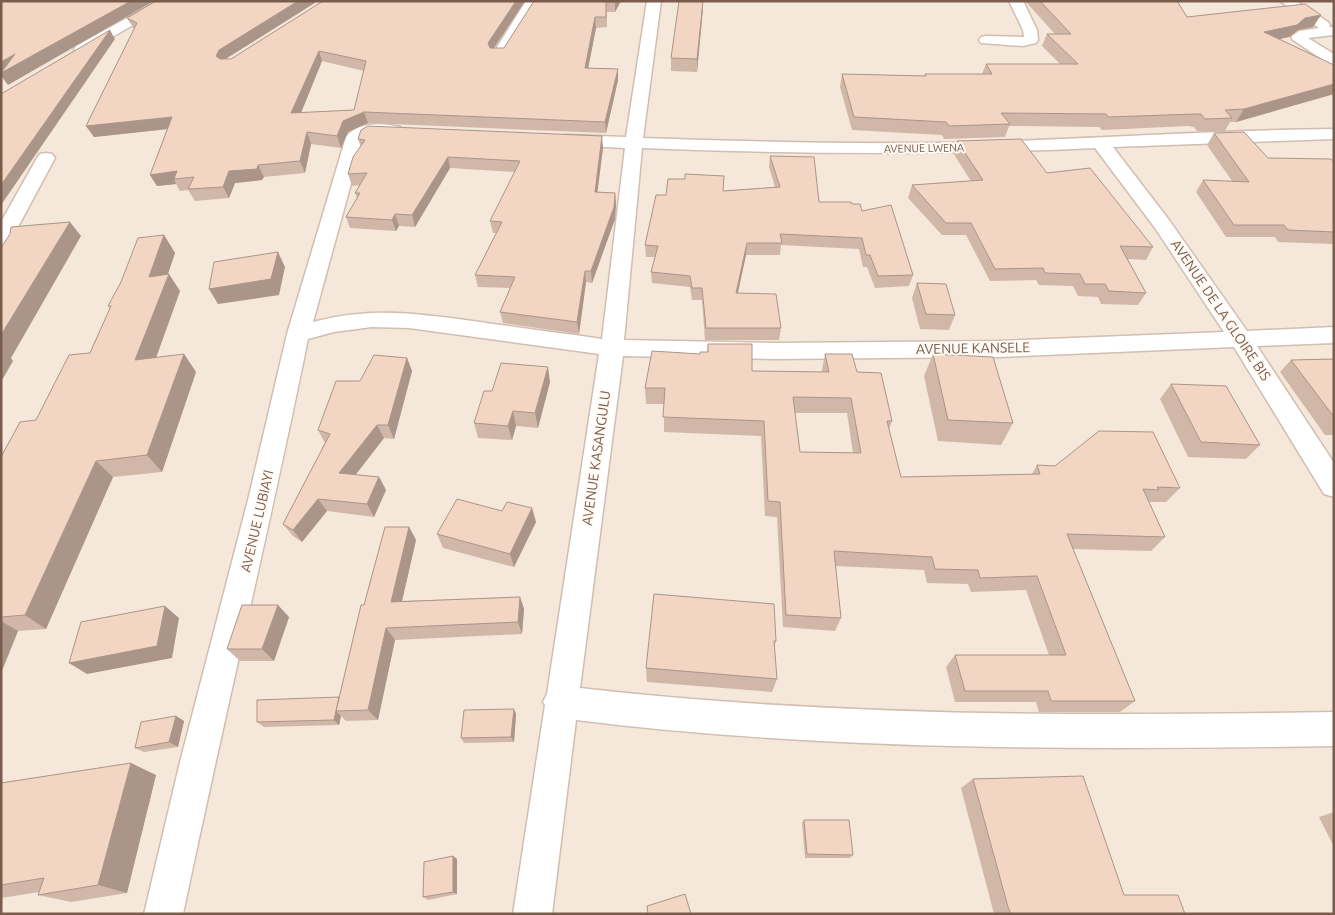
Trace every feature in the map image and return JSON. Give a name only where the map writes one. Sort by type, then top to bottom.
[{"type":"street","points":[[68,56],[168,1]]},
{"type":"street","points":[[499,55],[533,1]]},
{"type":"street","name":"AVENUE KASANGULU","points":[[532,914],[560,702],[612,348],[640,85],[654,1]]},
{"type":"street","points":[[986,40],[1023,42],[1031,40],[1030,30],[1016,1]]},
{"type":"street","points":[[1287,1],[1333,31]]},
{"type":"street","points":[[1333,31],[1304,34],[1298,37],[1334,61]]},
{"type":"street","name":"AVENUE LUBIAYI","points":[[163,914],[197,762],[262,500],[298,334],[356,137],[368,130],[406,131]]},
{"type":"street","name":"AVENUE LWENA","points":[[549,139],[880,148],[992,147],[1251,134],[1334,134]]},
{"type":"street","name":"AVENUE DE LA GLOIRE BIS","points":[[1099,141],[1145,199],[1242,339],[1334,486]]},
{"type":"street","points":[[1,240],[46,158]]},
{"type":"street","name":"AVENUE KANSELE","points":[[298,334],[334,324],[372,319],[409,320],[612,348],[774,351],[999,348],[1334,335]]},
{"type":"street","points":[[560,702],[690,716],[853,726],[1179,732],[1334,729]]},
{"type":"shaded area","points":[[1,1],[1334,1],[1334,914],[1,914]]},
{"type":"building","points":[[1,1],[131,1],[1,73],[15,54],[1,62]]},
{"type":"building","points":[[156,1],[298,1],[219,50],[216,56],[220,59],[231,59],[323,1],[516,1],[488,43],[490,48],[504,48],[534,1],[615,1],[606,2],[606,17],[595,17],[585,68],[618,69],[605,122],[364,112],[343,121],[337,136],[307,132],[300,161],[258,165],[257,169],[229,171],[223,187],[188,189],[194,177],[174,179],[177,171],[150,175],[172,117],[86,126],[137,23],[127,18]],"holes":[[[319,51],[366,61],[354,110],[291,113]]]},
{"type":"building","points":[[679,1],[703,1],[697,59],[671,58]]},
{"type":"building","points":[[1040,1],[1177,1],[1187,17],[1305,4],[1321,15],[1305,18],[1297,25],[1264,32],[1334,65],[1334,84],[1244,109],[1225,110],[1232,118],[1205,119],[1201,114],[1108,117],[1106,114],[1001,113],[1010,124],[949,126],[946,122],[854,117],[842,74],[926,76],[925,74],[992,74],[986,64],[1078,64],[1047,34],[1071,34]]},
{"type":"building","points":[[110,30],[1,185],[1,94]]},
{"type":"building","points":[[368,126],[602,136],[595,192],[615,193],[614,207],[591,271],[585,271],[577,322],[500,312],[515,277],[475,275],[502,222],[490,221],[520,161],[448,157],[412,215],[395,214],[392,220],[346,217],[360,193],[355,193],[367,173],[348,174],[353,157],[365,140],[358,139],[361,130]]},
{"type":"building","points":[[1244,132],[1268,158],[1331,159],[1334,162],[1334,232],[1288,230],[1284,225],[1234,225],[1203,180],[1249,182],[1214,133]]},
{"type":"building","points":[[1021,139],[1047,173],[1090,168],[1153,247],[1120,246],[1146,293],[1109,291],[1105,284],[1085,284],[1080,274],[1045,273],[1043,268],[995,269],[971,223],[946,223],[912,185],[983,180],[957,141]]},
{"type":"building","points":[[770,156],[814,157],[819,202],[851,202],[852,204],[860,204],[862,211],[891,205],[913,275],[878,276],[870,255],[866,255],[862,238],[780,234],[782,243],[747,243],[736,293],[776,294],[781,328],[706,328],[702,288],[692,288],[690,276],[651,272],[658,246],[645,245],[656,195],[666,195],[668,179],[685,179],[685,174],[724,176],[723,191],[780,187]]},
{"type":"building","points":[[70,222],[1,335],[1,248],[10,234],[11,227]]},
{"type":"building","points":[[164,235],[149,277],[169,274],[135,360],[184,354],[147,455],[96,461],[25,615],[1,617],[1,457],[20,422],[36,420],[69,355],[90,353],[138,238]]},
{"type":"building","points":[[278,252],[271,279],[209,289],[214,262]]},
{"type":"building","points":[[917,283],[946,284],[955,315],[926,314]]},
{"type":"building","points":[[708,344],[752,344],[752,371],[829,372],[825,354],[852,354],[857,372],[881,373],[892,421],[887,421],[901,477],[1040,474],[1037,465],[1055,466],[1099,431],[1153,432],[1180,488],[1157,487],[1159,490],[1143,489],[1165,537],[1067,534],[1135,701],[1051,701],[1048,691],[965,691],[955,655],[1066,655],[1037,576],[980,578],[978,570],[935,569],[932,557],[834,551],[841,618],[786,615],[780,502],[768,501],[764,421],[663,417],[665,388],[645,388],[652,351],[700,354],[700,352],[708,352]],"holes":[[[793,397],[851,398],[861,453],[800,452]]]},
{"type":"building","points":[[933,354],[993,357],[1013,423],[948,420]]},
{"type":"building","points":[[374,355],[407,358],[388,425],[377,425],[339,473],[379,477],[367,504],[318,499],[293,530],[283,524],[330,434],[318,430],[336,381],[360,381]]},
{"type":"building","points":[[1334,359],[1334,417],[1291,360]]},
{"type":"building","points":[[501,363],[548,367],[535,413],[513,411],[508,426],[474,423],[484,391],[492,391]]},
{"type":"building","points":[[1171,384],[1226,386],[1260,445],[1201,442]]},
{"type":"building","points":[[457,499],[502,511],[507,502],[532,508],[510,554],[437,534]]},
{"type":"building","points":[[385,527],[409,527],[391,602],[520,597],[518,622],[386,628],[368,710],[336,711],[361,605],[364,605]]},
{"type":"building","points":[[654,594],[774,604],[777,679],[646,668]]},
{"type":"building","points":[[242,605],[278,605],[262,649],[227,649]]},
{"type":"building","points":[[165,606],[157,646],[69,663],[81,622]]},
{"type":"building","points":[[339,697],[334,720],[257,722],[257,700]]},
{"type":"building","points":[[514,709],[511,737],[461,738],[464,710]]},
{"type":"building","points":[[176,716],[169,742],[135,748],[141,722]]},
{"type":"building","points":[[131,763],[98,885],[38,895],[44,878],[1,885],[1,783]]},
{"type":"building","points":[[1083,776],[1124,895],[1178,895],[1185,914],[1011,914],[973,779]]},
{"type":"building","points":[[804,820],[849,820],[853,855],[807,854]]},
{"type":"building","points":[[453,856],[453,892],[423,897],[424,862]]},
{"type":"building","points":[[685,894],[691,914],[648,914],[647,906]]}]
